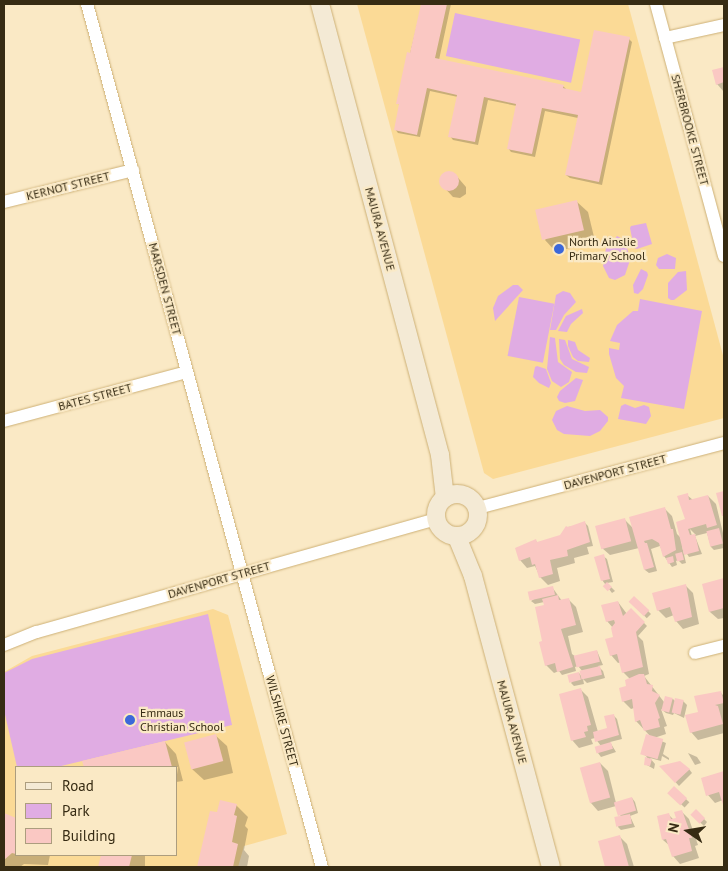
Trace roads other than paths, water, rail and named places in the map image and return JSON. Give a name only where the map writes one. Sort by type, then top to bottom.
[{"type":"main road","name":"MAJURA AVENUE","points":[[320,4],[440,455],[453,496]]},
{"type":"main road","points":[[453,496],[471,499],[478,508],[479,518],[475,528],[457,537],[446,534],[436,519],[438,507],[453,496]]},
{"type":"main road","name":"MAJURA AVENUE","points":[[473,576],[475,528]]},
{"type":"main road","name":"MAJURA AVENUE","points":[[457,537],[473,576],[551,867]]},
{"type":"street","name":"MARSDEN STREET","points":[[87,4],[243,574]]},
{"type":"street","name":"SHERBROOKE STREET","points":[[656,4],[724,256]]},
{"type":"street","points":[[666,38],[724,25]]},
{"type":"street","name":"KERNOT STREET","points":[[4,202],[133,170]]},
{"type":"street","name":"BATES STREET","points":[[4,421],[187,372]]},
{"type":"street","name":"DAVENPORT STREET","points":[[478,508],[724,443]]},
{"type":"street","name":"DAVENPORT STREET","points":[[4,645],[37,632],[436,519]]},
{"type":"street","name":"WILSHIRE STREET","points":[[243,574],[322,867]]},
{"type":"street","points":[[695,653],[724,646]]},
{"type":"place","name":"North Ainslie Primary School","points":[[559,249]]},
{"type":"place","name":"Emmaus Christian School","points":[[130,720]]}]
